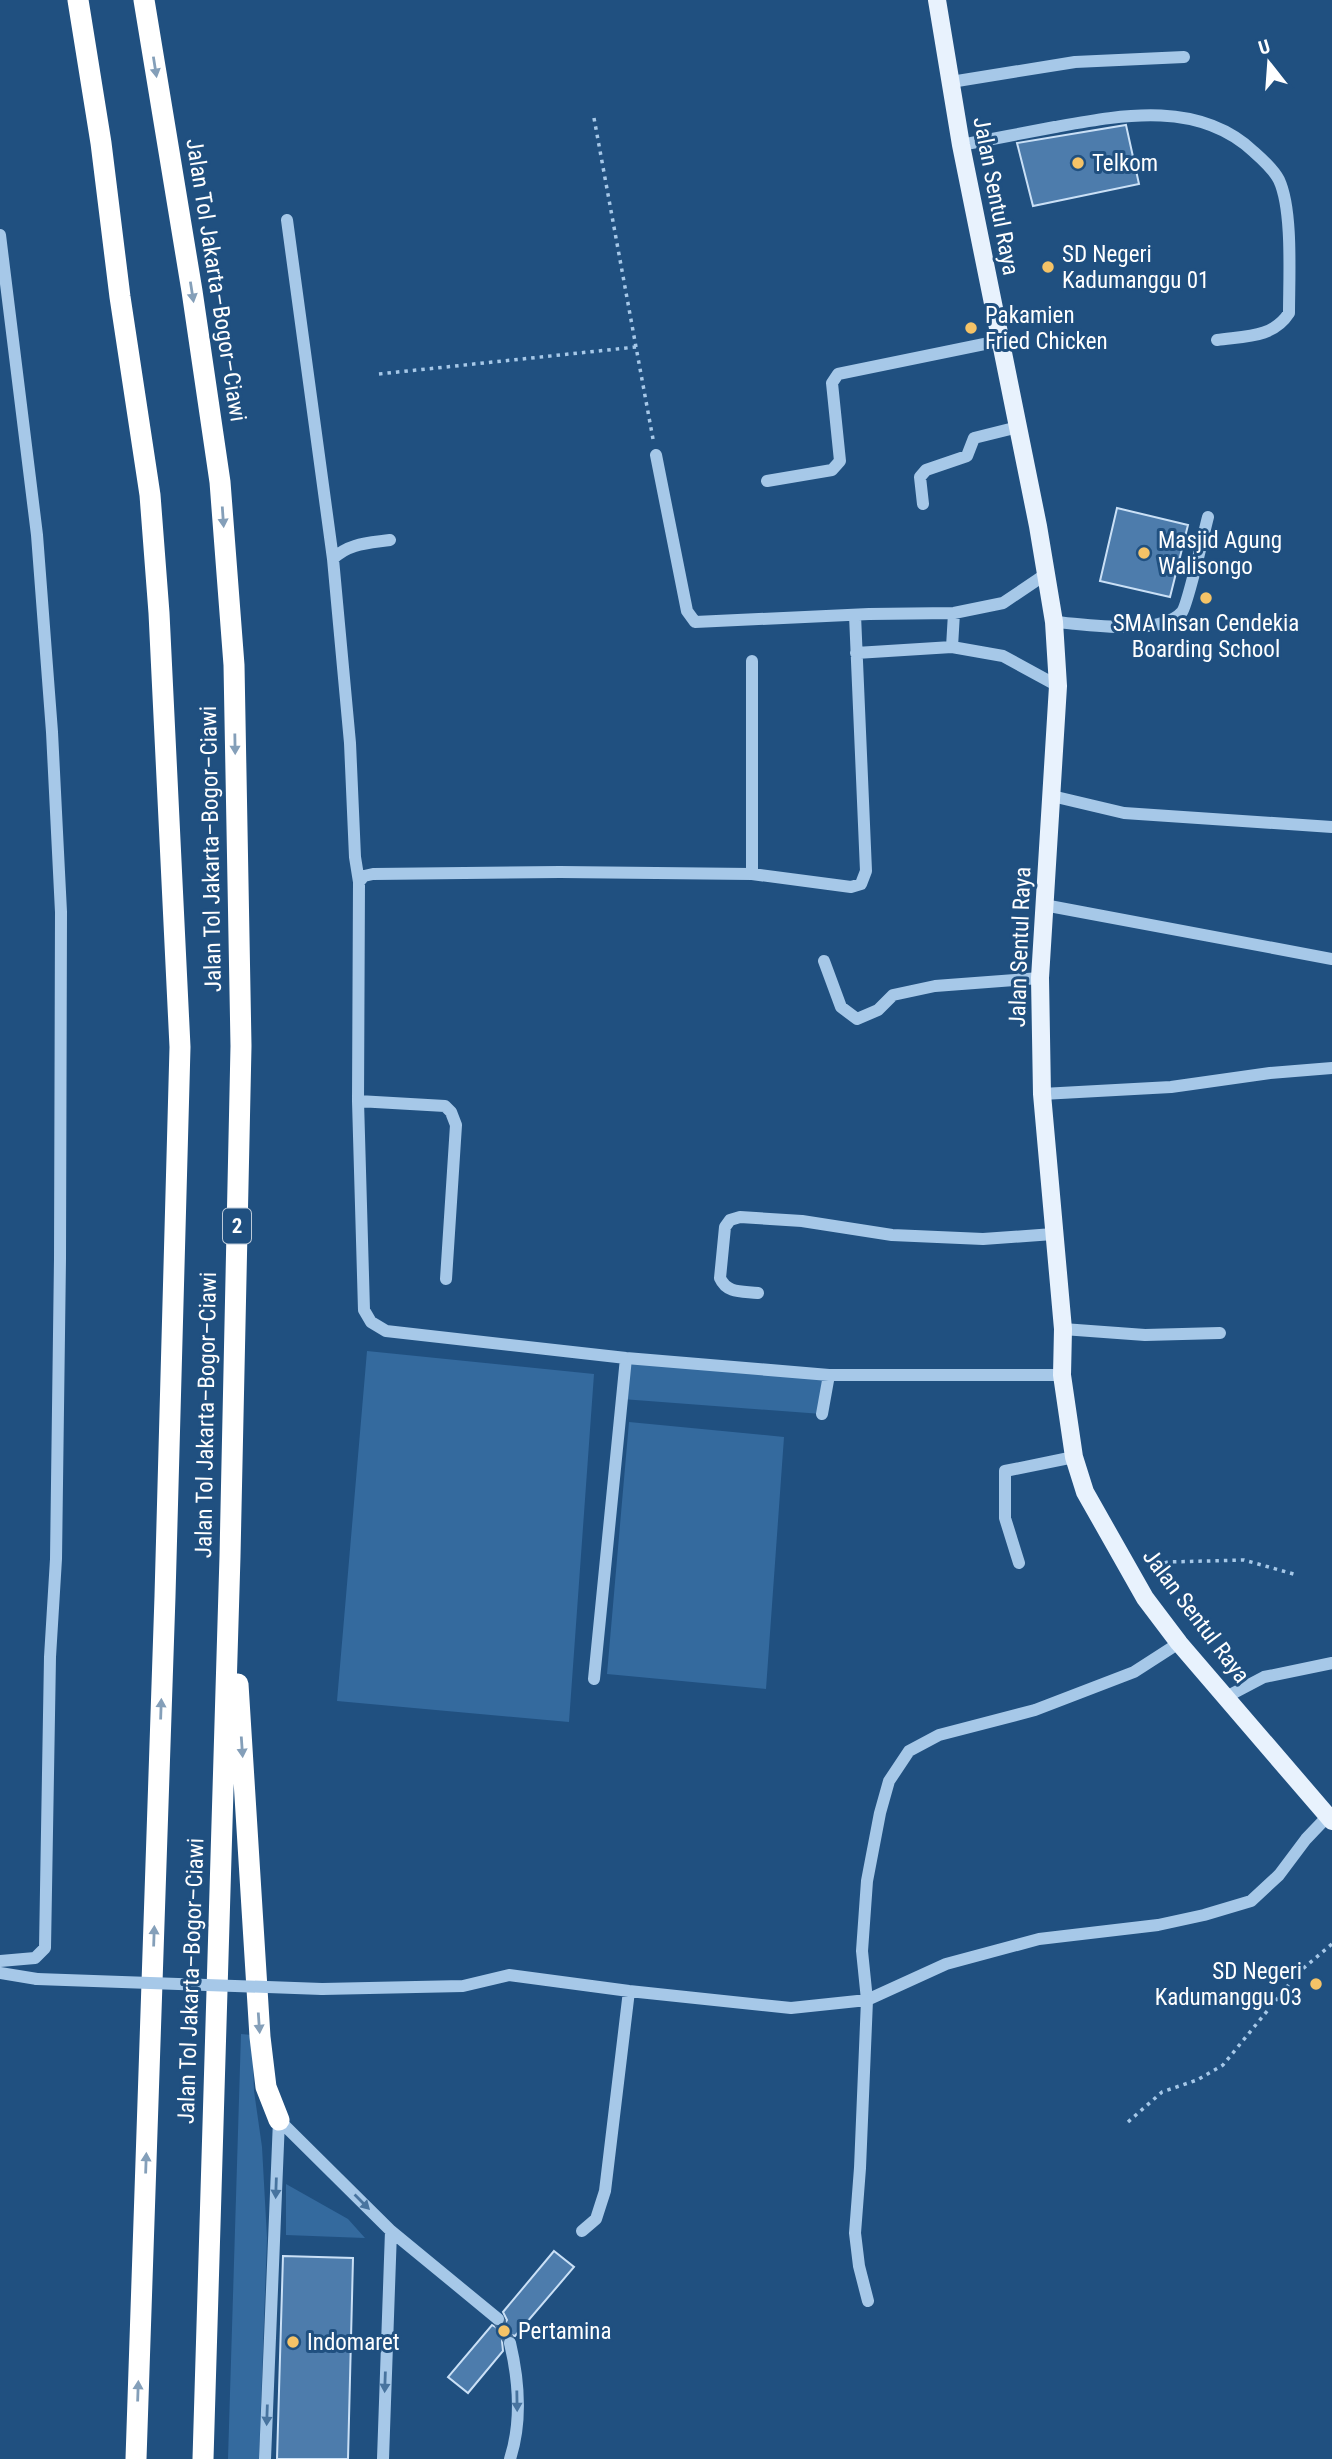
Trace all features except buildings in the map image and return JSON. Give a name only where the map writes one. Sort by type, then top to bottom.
[{"type":"highway","name":"Jalan Tol Jakarta–Bogor–Ciawi","points":[[78,0],[101,143],[120,297],[150,495],[159,613],[180,1047],[165,1610],[136,2459]]},
{"type":"highway","name":"Jalan Tol Jakarta–Bogor–Ciawi","points":[[144,0],[220,482],[234,665],[241,1046],[230,1556],[203,2459]]},
{"type":"highway","points":[[230,1556],[260,2037],[267,2087],[279,2119]]},
{"type":"main road","name":"Jalan Sentul Raya","points":[[937,0],[961,145],[1055,622],[1058,686],[1040,978],[1042,1094],[1063,1329],[1062,1375],[1074,1457],[1085,1492],[1129,1572],[1179,1643],[1330,1818]]},
{"type":"street","points":[[951,82],[1075,62],[1184,57]]},
{"type":"street","points":[[961,145],[1114,116],[1151,115],[1184,117],[1216,126],[1239,138],[1279,179],[1287,214],[1289,313],[1282,325],[1270,332],[1217,340]]},
{"type":"street","points":[[287,219],[333,559],[350,743],[355,857],[359,882],[358,1101],[364,1310],[371,1322],[386,1331],[626,1358],[829,1375],[1062,1375]]},
{"type":"street","points":[[0,235],[37,535],[52,732],[61,912],[61,1259],[45,1948],[35,1958],[0,1961]]},
{"type":"street","points":[[767,481],[832,470],[838,466],[840,461],[832,383],[838,374],[999,341]]},
{"type":"street","points":[[923,504],[920,477],[926,470],[967,456],[974,438],[1018,427]]},
{"type":"street","points":[[656,455],[687,611],[695,622],[954,613],[1003,603],[1046,574]]},
{"type":"street","points":[[1055,622],[1142,626],[1166,623],[1184,611],[1208,517]]},
{"type":"street","points":[[333,559],[352,546],[390,540]]},
{"type":"street","points":[[952,647],[954,613]]},
{"type":"street","points":[[359,882],[364,876],[373,874],[560,872],[752,874],[851,887],[861,884],[866,871],[855,615]]},
{"type":"street","points":[[856,653],[952,647],[1003,656],[1058,686]]},
{"type":"street","points":[[752,662],[752,874]]},
{"type":"street","points":[[1052,796],[1124,813],[1332,827]]},
{"type":"street","points":[[1044,905],[1332,958]]},
{"type":"street","points":[[824,961],[841,1007],[858,1018],[878,1010],[893,995],[935,986],[1040,978]]},
{"type":"street","points":[[1042,1094],[1171,1087],[1270,1073],[1332,1068]]},
{"type":"street","points":[[358,1101],[445,1106],[451,1112],[456,1125],[446,1279]]},
{"type":"street","points":[[758,1293],[732,1290],[724,1286],[720,1278],[725,1227],[730,1220],[740,1217],[802,1222],[892,1235],[983,1239],[1053,1234]]},
{"type":"street","points":[[1063,1329],[1144,1335],[1220,1333]]},
{"type":"street","points":[[594,1679],[626,1358]]},
{"type":"street","points":[[822,1414],[829,1375]]},
{"type":"street","points":[[1019,1563],[1006,1518],[1005,1471],[1074,1457]]},
{"type":"street","points":[[869,2301],[859,2266],[855,2233],[867,2000],[862,1951],[867,1881],[889,1781],[909,1751],[939,1735],[1035,1710],[1133,1672],[1179,1643]]},
{"type":"street","points":[[1226,1697],[1264,1677],[1332,1663]]},
{"type":"street","points":[[0,1973],[37,1979],[322,1989],[463,1986],[509,1975],[791,2008],[867,2000],[946,1964],[1039,1938],[1158,1925],[1251,1901],[1279,1875],[1306,1839],[1330,1818]]},
{"type":"street","points":[[582,2231],[596,2219],[605,2191],[629,1991]]},
{"type":"street","points":[[279,2119],[391,2231],[498,2319]]},
{"type":"street","points":[[265,2459],[279,2119]]},
{"type":"street","points":[[383,2459],[391,2231]]},
{"type":"street","points":[[510,2343],[516,2370],[517,2436],[510,2459]]},
{"type":"path","points":[[594,118],[656,455]]},
{"type":"path","points":[[379,374],[636,347]]},
{"type":"path","points":[[1129,1572],[1168,1562],[1244,1560],[1297,1575]]},
{"type":"path","points":[[1128,2122],[1162,2092],[1197,2080],[1223,2065],[1298,1972],[1332,1944]]},
{"type":"shaded area","points":[[367,1351],[594,1374],[569,1722],[337,1701]]},
{"type":"shaded area","points":[[626,1358],[829,1375],[822,1414],[622,1399]]},
{"type":"shaded area","points":[[629,1422],[784,1437],[766,1689],[607,1674]]},
{"type":"shaded area","points":[[241,2034],[252,2035],[254,2091],[262,2147],[267,2238],[259,2459],[228,2459]]},
{"type":"shaded area","points":[[286,2184],[348,2219],[365,2238],[286,2235]]},
{"type":"tunnel","points":[[498,2319],[510,2343]]},
{"type":"place","name":"Telkom","points":[[1078,163]]},
{"type":"place","name":"SD Negeri Kadumanggu 01","points":[[1048,267]]},
{"type":"place","name":"Pakamien Fried Chicken","points":[[971,328]]},
{"type":"place","name":"Masjid Agung Walisongo","points":[[1144,553]]},
{"type":"place","name":"SMA Insan Cendekia Boarding School","points":[[1206,598]]},
{"type":"place","name":"SD Negeri Kadumanggu 03","points":[[1316,1984]]},
{"type":"place","name":"Pertamina","points":[[504,2331]]},
{"type":"place","name":"Indomaret","points":[[293,2342]]}]
